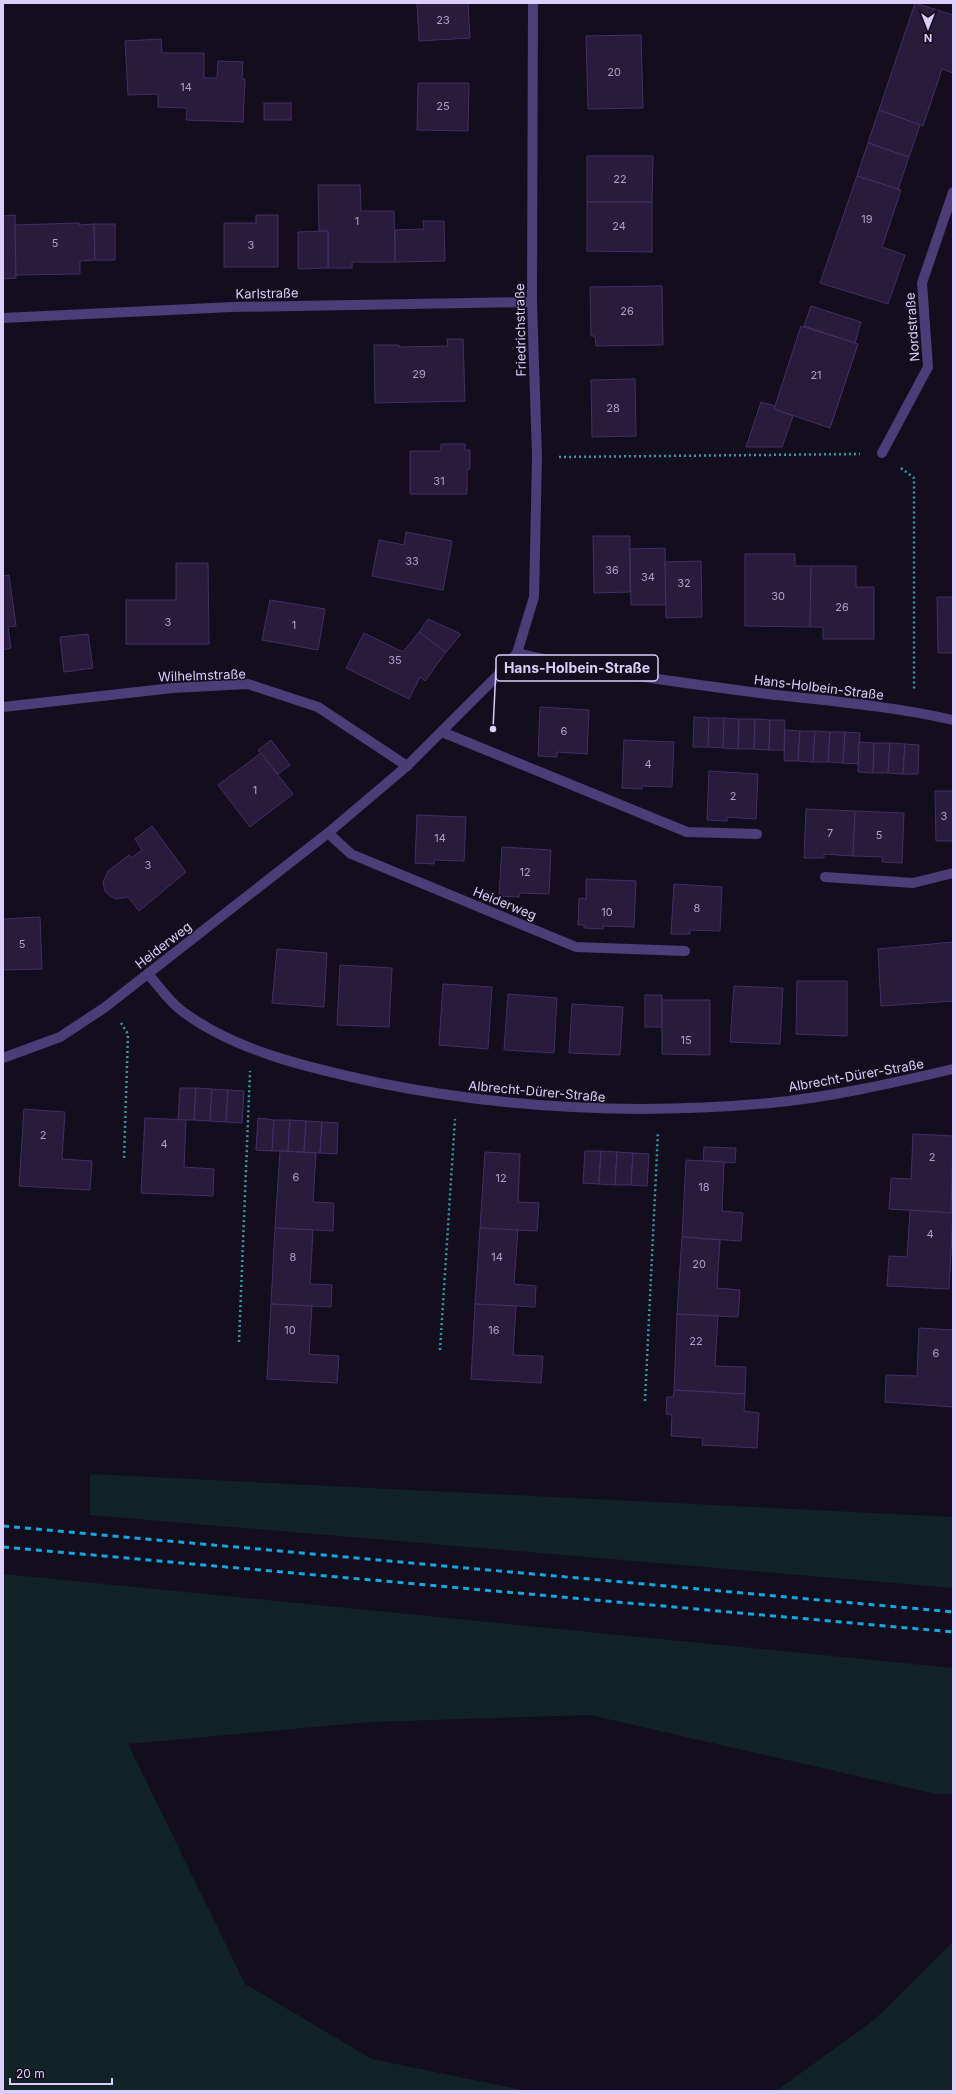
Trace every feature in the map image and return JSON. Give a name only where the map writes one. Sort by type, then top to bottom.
[{"type":"street","name":"Friedrichstraße","points":[[517,653],[534,597],[537,457],[532,302],[533,3]]},
{"type":"street","name":"Nordstraße","points":[[882,453],[928,367],[922,283],[953,192]]},
{"type":"street","name":"Karlstraße","points":[[3,318],[232,307],[532,302]]},
{"type":"street","name":"Hans-Holbein-Straße","points":[[517,653],[559,663],[713,687],[914,711],[953,720]]},
{"type":"street","name":"Heiderweg","points":[[3,1058],[60,1037],[104,1008],[328,833],[407,766],[442,732],[517,653]]},
{"type":"street","name":"Wilhelmstraße","points":[[3,707],[173,688],[248,684],[318,707],[407,766]]},
{"type":"street","points":[[442,732],[687,832],[757,834]]},
{"type":"street","name":"Heiderweg","points":[[328,833],[351,854],[576,947],[685,951]]},
{"type":"street","points":[[825,878],[913,883],[953,873]]},
{"type":"street","name":"Albrecht-Dürer-Straße","points":[[148,974],[180,1010],[209,1029],[252,1049],[358,1078],[460,1097],[567,1108],[659,1109],[770,1103],[883,1086],[953,1069]]},
{"type":"path","points":[[537,457],[882,453],[914,478],[914,711]]},
{"type":"path","points":[[124,1159],[128,1034]]},
{"type":"path","points":[[239,1342],[252,1049]]},
{"type":"path","points":[[440,1350],[455,1113],[460,1097]]},
{"type":"path","points":[[645,1401],[659,1109]]},
{"type":"shaded area","points":[[90,1474],[953,1517],[953,1588],[90,1515]]},
{"type":"shaded area","points":[[3,1574],[953,1668],[953,1794],[936,1794],[590,1715],[370,1722],[128,1744],[245,1984],[372,2059],[527,2091],[3,2091]]},
{"type":"shaded area","points":[[953,1942],[953,2091],[776,2091],[873,2021]]},
{"type":"building","points":[[417,3],[468,3],[470,38],[419,41]]},
{"type":"building","points":[[915,3],[953,15],[953,73],[942,69],[923,126],[879,110]]},
{"type":"building","points":[[641,35],[643,108],[588,109],[586,36]]},
{"type":"building","points":[[161,39],[162,53],[204,53],[204,78],[217,78],[218,61],[243,62],[242,79],[245,79],[243,122],[186,120],[187,108],[158,107],[158,94],[128,95],[125,41]]},
{"type":"building","points":[[418,83],[469,83],[468,131],[417,130]]},
{"type":"building","points":[[264,103],[291,103],[291,120],[264,120]]},
{"type":"building","points":[[879,110],[920,125],[909,157],[868,143]]},
{"type":"building","points":[[868,143],[909,157],[898,189],[857,176]]},
{"type":"building","points":[[587,156],[653,156],[652,202],[587,202]]},
{"type":"building","points":[[857,176],[901,190],[882,247],[905,255],[888,304],[820,283]]},
{"type":"building","points":[[318,185],[360,185],[361,211],[394,211],[395,262],[352,262],[352,268],[328,268],[328,231],[319,231]]},
{"type":"building","points":[[587,202],[652,202],[652,252],[587,251]]},
{"type":"building","points":[[15,215],[16,278],[3,279],[3,216]]},
{"type":"building","points":[[256,215],[278,215],[278,267],[224,267],[224,223],[256,223]]},
{"type":"building","points":[[423,221],[444,221],[445,261],[395,262],[395,230],[424,229]]},
{"type":"building","points":[[79,223],[79,225],[94,224],[95,260],[80,261],[80,274],[16,275],[15,225]]},
{"type":"building","points":[[94,224],[115,224],[115,260],[95,260]]},
{"type":"building","points":[[328,231],[328,268],[298,269],[298,232]]},
{"type":"building","points":[[662,286],[663,345],[596,346],[595,336],[591,336],[590,287]]},
{"type":"building","points":[[811,306],[861,322],[855,343],[804,326]]},
{"type":"building","points":[[801,326],[858,344],[830,428],[774,409]]},
{"type":"building","points":[[447,339],[463,339],[465,401],[375,403],[374,345],[399,345],[399,347],[448,346]]},
{"type":"building","points":[[635,379],[636,436],[592,437],[591,380]]},
{"type":"building","points":[[761,402],[775,406],[774,409],[793,416],[782,447],[746,447]]},
{"type":"building","points":[[441,444],[465,444],[465,450],[470,450],[470,469],[467,469],[467,494],[410,494],[410,451],[441,451]]},
{"type":"building","points":[[406,532],[452,541],[443,590],[372,576],[379,540],[404,545]]},
{"type":"building","points":[[593,536],[630,536],[630,592],[594,593]]},
{"type":"building","points":[[665,548],[666,605],[631,605],[630,549]]},
{"type":"building","points":[[745,554],[795,554],[795,566],[811,566],[810,627],[745,626]]},
{"type":"building","points":[[701,561],[702,617],[666,618],[665,562]]},
{"type":"building","points":[[176,563],[208,563],[209,644],[126,644],[126,600],[176,600]]},
{"type":"building","points":[[811,566],[856,566],[856,587],[874,587],[874,639],[823,639],[823,627],[810,627]]},
{"type":"building","points":[[9,575],[16,626],[8,627],[11,648],[3,650],[3,576]]},
{"type":"building","points":[[937,597],[953,597],[953,653],[938,653]]},
{"type":"building","points":[[270,600],[325,609],[318,650],[262,640]]},
{"type":"building","points":[[428,619],[461,634],[446,652],[419,632]]},
{"type":"building","points":[[419,632],[446,652],[425,681],[420,677],[409,699],[346,668],[364,633],[403,652]]},
{"type":"building","points":[[88,634],[93,668],[64,672],[60,637]]},
{"type":"building","points":[[540,707],[589,710],[587,754],[557,752],[557,757],[538,756]]},
{"type":"building","points":[[694,717],[709,718],[708,747],[693,747]]},
{"type":"building","points":[[709,718],[724,718],[723,748],[708,747]]},
{"type":"building","points":[[724,718],[739,719],[738,749],[723,748]]},
{"type":"building","points":[[739,719],[755,719],[754,749],[738,749]]},
{"type":"building","points":[[755,719],[770,720],[769,750],[754,749]]},
{"type":"building","points":[[770,720],[785,720],[784,750],[769,750]]},
{"type":"building","points":[[785,730],[800,731],[798,761],[784,761]]},
{"type":"building","points":[[800,731],[815,731],[813,762],[798,761]]},
{"type":"building","points":[[815,731],[830,732],[828,762],[813,762]]},
{"type":"building","points":[[830,732],[845,732],[843,763],[828,762]]},
{"type":"building","points":[[845,732],[860,733],[858,764],[843,763]]},
{"type":"building","points":[[271,740],[290,765],[278,774],[258,750]]},
{"type":"building","points":[[624,740],[674,742],[672,787],[642,786],[642,789],[622,788]]},
{"type":"building","points":[[859,742],[874,743],[873,773],[858,772]]},
{"type":"building","points":[[874,743],[890,743],[888,773],[873,773]]},
{"type":"building","points":[[890,743],[905,744],[903,774],[888,773]]},
{"type":"building","points":[[905,744],[919,745],[918,774],[903,774]]},
{"type":"building","points":[[261,753],[293,794],[250,827],[218,785]]},
{"type":"building","points":[[709,771],[758,774],[756,819],[727,817],[727,821],[707,820]]},
{"type":"building","points":[[935,791],[953,791],[953,841],[936,841]]},
{"type":"building","points":[[806,809],[855,811],[853,856],[824,854],[824,858],[804,858]]},
{"type":"building","points":[[855,811],[904,813],[902,863],[882,862],[883,857],[853,856]]},
{"type":"building","points":[[417,815],[466,817],[464,861],[434,860],[434,864],[415,863]]},
{"type":"building","points":[[152,826],[186,872],[139,911],[128,897],[116,899],[110,896],[105,891],[103,882],[108,871],[129,855],[131,858],[142,850],[135,839]]},
{"type":"building","points":[[502,847],[551,850],[549,894],[519,893],[519,897],[499,896]]},
{"type":"building","points":[[586,879],[636,881],[634,927],[603,926],[603,929],[584,928],[584,925],[578,925],[579,898],[586,899]]},
{"type":"building","points":[[674,884],[722,887],[720,931],[690,930],[690,934],[671,934]]},
{"type":"building","points":[[40,917],[42,969],[3,970],[3,919]]},
{"type":"building","points":[[953,942],[953,1001],[881,1006],[878,949]]},
{"type":"building","points":[[277,949],[327,953],[324,1007],[272,1003]]},
{"type":"building","points":[[340,965],[392,968],[389,1027],[337,1025]]},
{"type":"building","points":[[797,981],[847,981],[847,1036],[796,1034]]},
{"type":"building","points":[[443,984],[492,987],[488,1049],[439,1045]]},
{"type":"building","points":[[734,986],[783,988],[780,1044],[730,1042]]},
{"type":"building","points":[[508,994],[557,998],[554,1053],[504,1050]]},
{"type":"building","points":[[645,995],[662,995],[662,1027],[645,1027]]},
{"type":"building","points":[[662,1000],[710,1000],[710,1055],[662,1054]]},
{"type":"building","points":[[572,1004],[623,1007],[620,1055],[569,1053]]},
{"type":"building","points":[[180,1088],[196,1088],[194,1120],[178,1120]]},
{"type":"building","points":[[196,1088],[212,1089],[210,1121],[194,1120]]},
{"type":"building","points":[[212,1089],[228,1090],[226,1122],[210,1121]]},
{"type":"building","points":[[228,1090],[244,1091],[242,1123],[226,1122]]},
{"type":"building","points":[[24,1109],[65,1112],[62,1159],[92,1161],[90,1190],[19,1186]]},
{"type":"building","points":[[145,1118],[186,1120],[184,1167],[214,1169],[213,1196],[141,1193]]},
{"type":"building","points":[[258,1118],[274,1120],[272,1151],[256,1150]]},
{"type":"building","points":[[274,1120],[290,1120],[288,1151],[272,1151]]},
{"type":"building","points":[[290,1120],[306,1121],[304,1152],[288,1151]]},
{"type":"building","points":[[306,1121],[322,1122],[320,1153],[304,1152]]},
{"type":"building","points":[[322,1122],[338,1123],[337,1154],[320,1153]]},
{"type":"building","points":[[913,1134],[953,1136],[951,1213],[889,1209],[891,1178],[911,1179]]},
{"type":"building","points":[[704,1147],[736,1148],[735,1163],[703,1161]]},
{"type":"building","points":[[280,1151],[316,1153],[313,1202],[334,1203],[333,1231],[275,1228]]},
{"type":"building","points":[[585,1151],[601,1151],[599,1184],[583,1183]]},
{"type":"building","points":[[601,1151],[617,1152],[615,1185],[599,1184]]},
{"type":"building","points":[[485,1152],[520,1154],[518,1202],[539,1203],[537,1231],[480,1228]]},
{"type":"building","points":[[617,1152],[633,1153],[631,1185],[615,1185]]},
{"type":"building","points":[[633,1153],[649,1154],[647,1186],[631,1185]]},
{"type":"building","points":[[686,1160],[724,1162],[722,1211],[743,1213],[741,1241],[682,1237]]},
{"type":"building","points":[[910,1210],[953,1213],[949,1289],[887,1286],[889,1256],[907,1257]]},
{"type":"building","points":[[275,1228],[313,1230],[310,1284],[332,1285],[331,1307],[271,1304]]},
{"type":"building","points":[[480,1228],[518,1230],[514,1284],[536,1286],[535,1307],[475,1304]]},
{"type":"building","points":[[682,1237],[720,1240],[717,1288],[740,1290],[738,1317],[677,1314]]},
{"type":"building","points":[[271,1304],[312,1306],[309,1354],[339,1356],[337,1383],[267,1379]]},
{"type":"building","points":[[475,1304],[516,1306],[513,1355],[543,1356],[541,1383],[471,1379]]},
{"type":"building","points":[[677,1314],[718,1316],[715,1366],[746,1367],[745,1394],[674,1390]]},
{"type":"building","points":[[919,1328],[953,1330],[953,1407],[885,1402],[886,1375],[917,1376]]},
{"type":"building","points":[[674,1390],[745,1394],[744,1411],[759,1413],[757,1448],[702,1445],[703,1438],[671,1436],[672,1415],[666,1414],[667,1397],[673,1397]]},
{"type":"railway","points":[[3,1526],[953,1612]]},
{"type":"railway","points":[[3,1547],[953,1632]]},
{"type":"place","name":"Hans-Holbein-Straße","points":[[493,729]]}]
